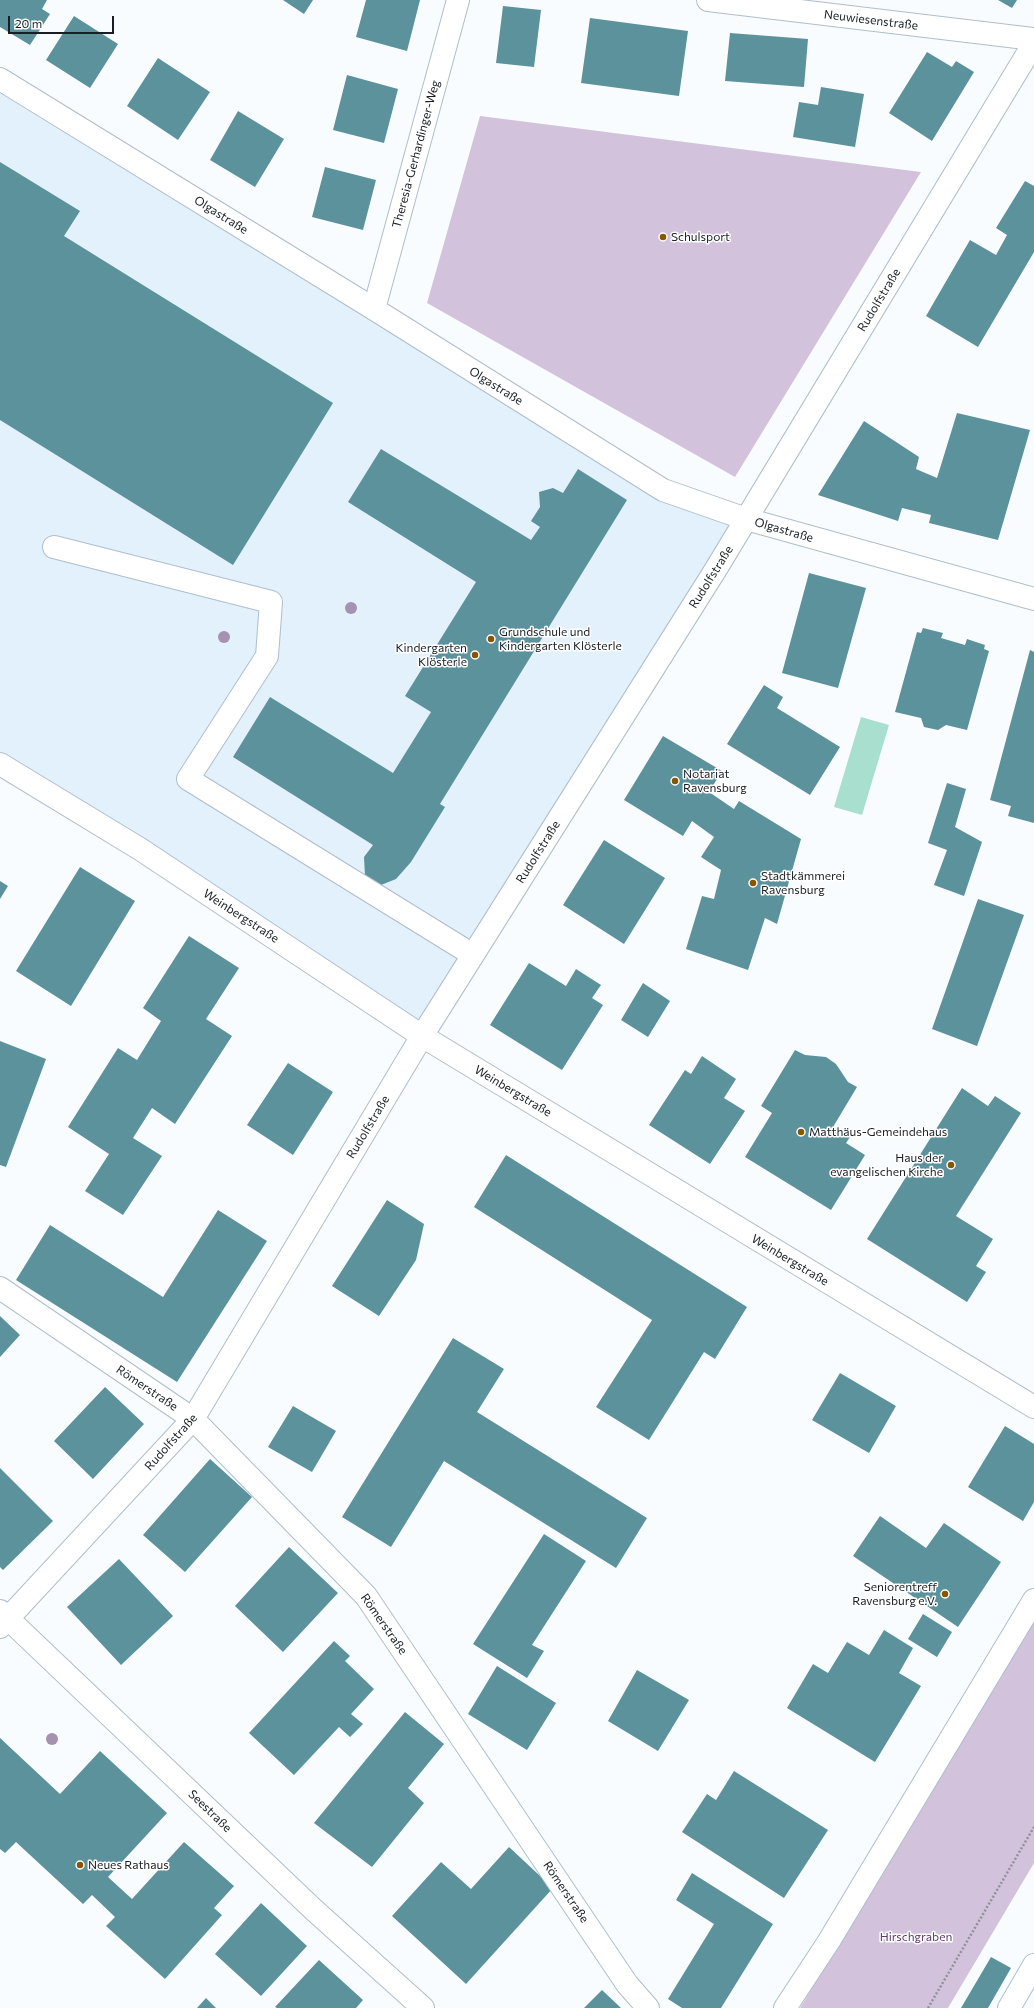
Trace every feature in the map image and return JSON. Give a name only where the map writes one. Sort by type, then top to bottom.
[{"type":"street","name":"Theresia-Gerhardinger-Weg","points":[[374,309],[458,0]]},
{"type":"street","name":"Neuwiesenstraße","points":[[708,0],[1034,39]]},
{"type":"street","name":"Rudolfstraße","points":[[3,1619],[193,1419],[422,1036],[746,519],[1034,43]]},
{"type":"street","name":"Olgastraße","points":[[0,79],[374,309],[663,490],[746,519],[1034,599]]},
{"type":"street","points":[[54,547],[271,602],[267,656],[188,779],[473,955]]},
{"type":"street","name":"Weinbergstraße","points":[[0,764],[140,849],[422,1036],[1034,1408]]},
{"type":"street","name":"Römerstraße","points":[[0,1288],[193,1419],[366,1596],[627,1984],[648,2008]]},
{"type":"street","points":[[784,2008],[829,1941],[1034,1600]]},
{"type":"street","name":"Seestraße","points":[[3,1619],[314,1910],[423,2008]]},
{"type":"street","points":[[1009,2008],[1034,1965]]},
{"type":"path","points":[[928,2008],[1034,1827]]},
{"type":"shaded area","points":[[0,79],[663,490],[746,519],[422,1036],[0,764]]},
{"type":"shaded area","points":[[861,717],[889,725],[862,815],[834,807]]},
{"type":"green space","name":"Schulsport","points":[[480,116],[921,172],[735,477],[427,303]]},
{"type":"green space","name":"Hirschgraben","points":[[1034,1618],[1034,1863],[948,2008],[800,2008]]},
{"type":"building","points":[[0,0],[47,0],[42,9],[50,14],[30,45],[0,27]]},
{"type":"building","points":[[283,0],[313,0],[304,14]]},
{"type":"building","points":[[366,0],[420,0],[407,51],[356,37]]},
{"type":"building","points":[[998,0],[1017,0],[1012,8]]},
{"type":"building","points":[[503,6],[541,10],[534,67],[496,63]]},
{"type":"building","points":[[74,16],[118,44],[90,88],[46,60]]},
{"type":"building","points":[[590,18],[688,31],[679,96],[581,83]]},
{"type":"building","points":[[730,33],[808,39],[804,87],[725,81]]},
{"type":"building","points":[[927,52],[952,67],[956,61],[974,72],[932,141],[889,113]]},
{"type":"building","points":[[158,58],[210,92],[178,140],[127,106]]},
{"type":"building","points":[[347,75],[398,89],[384,143],[333,130]]},
{"type":"building","points":[[821,87],[864,94],[855,147],[793,137],[799,102],[818,105]]},
{"type":"building","points":[[238,111],[284,139],[255,187],[210,160]]},
{"type":"building","points":[[0,162],[80,211],[64,236],[333,403],[233,565],[0,420]]},
{"type":"building","points":[[325,167],[376,180],[363,230],[312,217]]},
{"type":"building","points":[[1025,181],[1034,186],[1034,252],[978,347],[926,316],[970,240],[996,255],[1007,235],[996,228]]},
{"type":"building","points":[[957,413],[1030,430],[998,540],[929,523],[931,515],[902,508],[898,521],[818,495],[864,421],[919,457],[916,469],[937,478]]},
{"type":"building","name":"Grundschule und Kindergarten Klösterle","points":[[381,449],[531,540],[540,527],[531,521],[540,507],[539,492],[553,488],[563,493],[578,469],[627,500],[440,804],[445,807],[411,862],[396,879],[381,885],[365,876],[364,857],[373,845],[233,757],[270,697],[393,773],[431,712],[405,696],[476,582],[348,502]]},
{"type":"building","points":[[809,573],[866,588],[838,688],[782,673]]},
{"type":"building","points":[[923,628],[943,633],[941,638],[965,645],[967,639],[985,645],[984,649],[989,651],[967,730],[946,725],[938,730],[924,727],[921,718],[895,712],[917,632],[921,633]]},
{"type":"building","points":[[1030,650],[1034,652],[1034,823],[1008,816],[1011,806],[990,800]]},
{"type":"building","points":[[764,685],[783,697],[777,708],[840,747],[810,795],[727,744]]},
{"type":"building","name":"Stadtkämmerei Ravensburg","points":[[663,736],[722,771],[709,792],[734,809],[739,801],[801,839],[777,924],[765,918],[748,970],[686,949],[702,896],[714,899],[721,870],[701,857],[714,837],[692,821],[683,836],[624,800]]},
{"type":"building","points":[[947,783],[966,789],[955,827],[982,842],[964,896],[934,885],[947,850],[928,843]]},
{"type":"building","points":[[604,840],[665,878],[624,944],[563,905]]},
{"type":"building","points":[[80,867],[135,901],[71,1006],[16,971]]},
{"type":"building","points":[[0,881],[8,886],[0,899]]},
{"type":"building","points":[[978,899],[1024,915],[977,1046],[932,1029]]},
{"type":"building","points":[[189,936],[239,968],[206,1019],[232,1036],[175,1124],[152,1108],[133,1138],[162,1156],[123,1215],[85,1191],[109,1154],[68,1127],[118,1048],[137,1060],[161,1021],[143,1008]]},
{"type":"building","points":[[529,963],[566,986],[576,969],[601,985],[592,998],[603,1005],[562,1070],[490,1025]]},
{"type":"building","points":[[643,983],[670,1001],[648,1037],[621,1020]]},
{"type":"building","points":[[0,1041],[46,1059],[6,1167],[0,1165]]},
{"type":"building","name":"Matthäus-Gemeindehaus","points":[[795,1050],[805,1055],[826,1057],[836,1064],[848,1082],[857,1087],[833,1127],[850,1137],[846,1143],[865,1155],[831,1210],[745,1157],[772,1113],[761,1106]]},
{"type":"building","points":[[702,1056],[736,1079],[724,1098],[745,1111],[710,1164],[649,1125],[685,1070],[691,1074]]},
{"type":"building","points":[[288,1063],[333,1092],[293,1155],[247,1125]]},
{"type":"building","name":"Haus der evangelischen Kirche","points":[[962,1088],[988,1106],[995,1096],[1021,1113],[956,1216],[993,1239],[976,1266],[986,1272],[967,1302],[867,1239]]},
{"type":"building","points":[[506,1155],[747,1307],[715,1359],[704,1352],[649,1440],[596,1407],[652,1320],[474,1207]]},
{"type":"building","points":[[387,1200],[424,1224],[416,1260],[379,1316],[332,1286]]},
{"type":"building","points":[[218,1210],[267,1241],[177,1382],[16,1280],[50,1225],[163,1297]]},
{"type":"building","points":[[0,1316],[20,1335],[0,1357]]},
{"type":"building","points":[[453,1338],[504,1369],[477,1412],[647,1518],[616,1568],[444,1461],[391,1547],[342,1517]]},
{"type":"building","points":[[840,1373],[896,1406],[869,1453],[812,1420]]},
{"type":"building","points":[[105,1387],[144,1424],[93,1479],[54,1441]]},
{"type":"building","points":[[293,1406],[336,1431],[312,1472],[268,1447]]},
{"type":"building","points":[[1005,1426],[1034,1444],[1034,1502],[1023,1521],[968,1487]]},
{"type":"building","points":[[210,1459],[252,1497],[185,1572],[143,1535]]},
{"type":"building","points":[[0,1468],[53,1521],[3,1570],[0,1567]]},
{"type":"building","name":"Seniorentreff Ravensburg e.V.","points":[[880,1516],[926,1548],[944,1523],[1001,1562],[958,1627],[853,1556]]},
{"type":"building","points":[[544,1534],[586,1561],[532,1645],[544,1651],[527,1678],[473,1644]]},
{"type":"building","points":[[289,1547],[338,1593],[283,1652],[235,1606]]},
{"type":"building","points":[[119,1559],[173,1616],[121,1665],[67,1607]]},
{"type":"building","points":[[923,1614],[952,1632],[937,1657],[908,1639]]},
{"type":"building","points":[[884,1630],[913,1648],[899,1673],[921,1686],[875,1762],[787,1708],[813,1664],[828,1673],[847,1642],[869,1655]]},
{"type":"building","points":[[334,1641],[350,1656],[345,1661],[374,1689],[351,1714],[363,1724],[350,1737],[339,1727],[294,1775],[249,1733]]},
{"type":"building","points":[[497,1666],[556,1703],[527,1750],[468,1714]]},
{"type":"building","points":[[637,1670],[689,1700],[658,1751],[608,1721]]},
{"type":"building","points":[[405,1712],[444,1744],[408,1788],[424,1803],[372,1867],[314,1823]]},
{"type":"building","name":"Neues Rathaus","points":[[0,1738],[60,1794],[100,1751],[167,1813],[108,1877],[132,1899],[184,1842],[234,1886],[214,1908],[222,1915],[165,1979],[106,1926],[115,1917],[92,1895],[83,1904],[16,1842],[5,1853],[0,1849]]},
{"type":"building","points":[[734,1771],[828,1830],[784,1898],[682,1832],[707,1794],[716,1800]]},
{"type":"building","points":[[509,1847],[553,1888],[466,1984],[392,1916],[441,1862],[471,1889]]},
{"type":"building","points":[[692,1873],[773,1924],[721,2008],[682,2008],[668,1999],[714,1924],[676,1900]]},
{"type":"building","points":[[261,1903],[307,1946],[261,1996],[215,1954]]},
{"type":"building","points":[[991,1957],[1011,1968],[988,2008],[961,2008]]},
{"type":"building","points":[[319,1960],[363,2000],[356,2008],[275,2007]]},
{"type":"building","points":[[602,1990],[621,2008],[584,2008]]},
{"type":"building","points":[[206,1998],[216,2008],[197,2008]]},
{"type":"place","name":"Schulsport","points":[[663,237]]},
{"type":"place","name":"Grundschule und Kindergarten Klösterle","points":[[491,639]]},
{"type":"place","name":"Kindergarten Klösterle","points":[[475,655]]},
{"type":"place","name":"Notariat Ravensburg","points":[[675,781]]},
{"type":"place","name":"Stadtkämmerei Ravensburg","points":[[753,883]]},
{"type":"place","name":"Matthäus-Gemeindehaus","points":[[801,1132]]},
{"type":"place","name":"Haus der evangelischen Kirche","points":[[951,1165]]},
{"type":"place","name":"Seniorentreff Ravensburg e.V.","points":[[945,1594]]},
{"type":"place","name":"Neues Rathaus","points":[[80,1865]]}]
